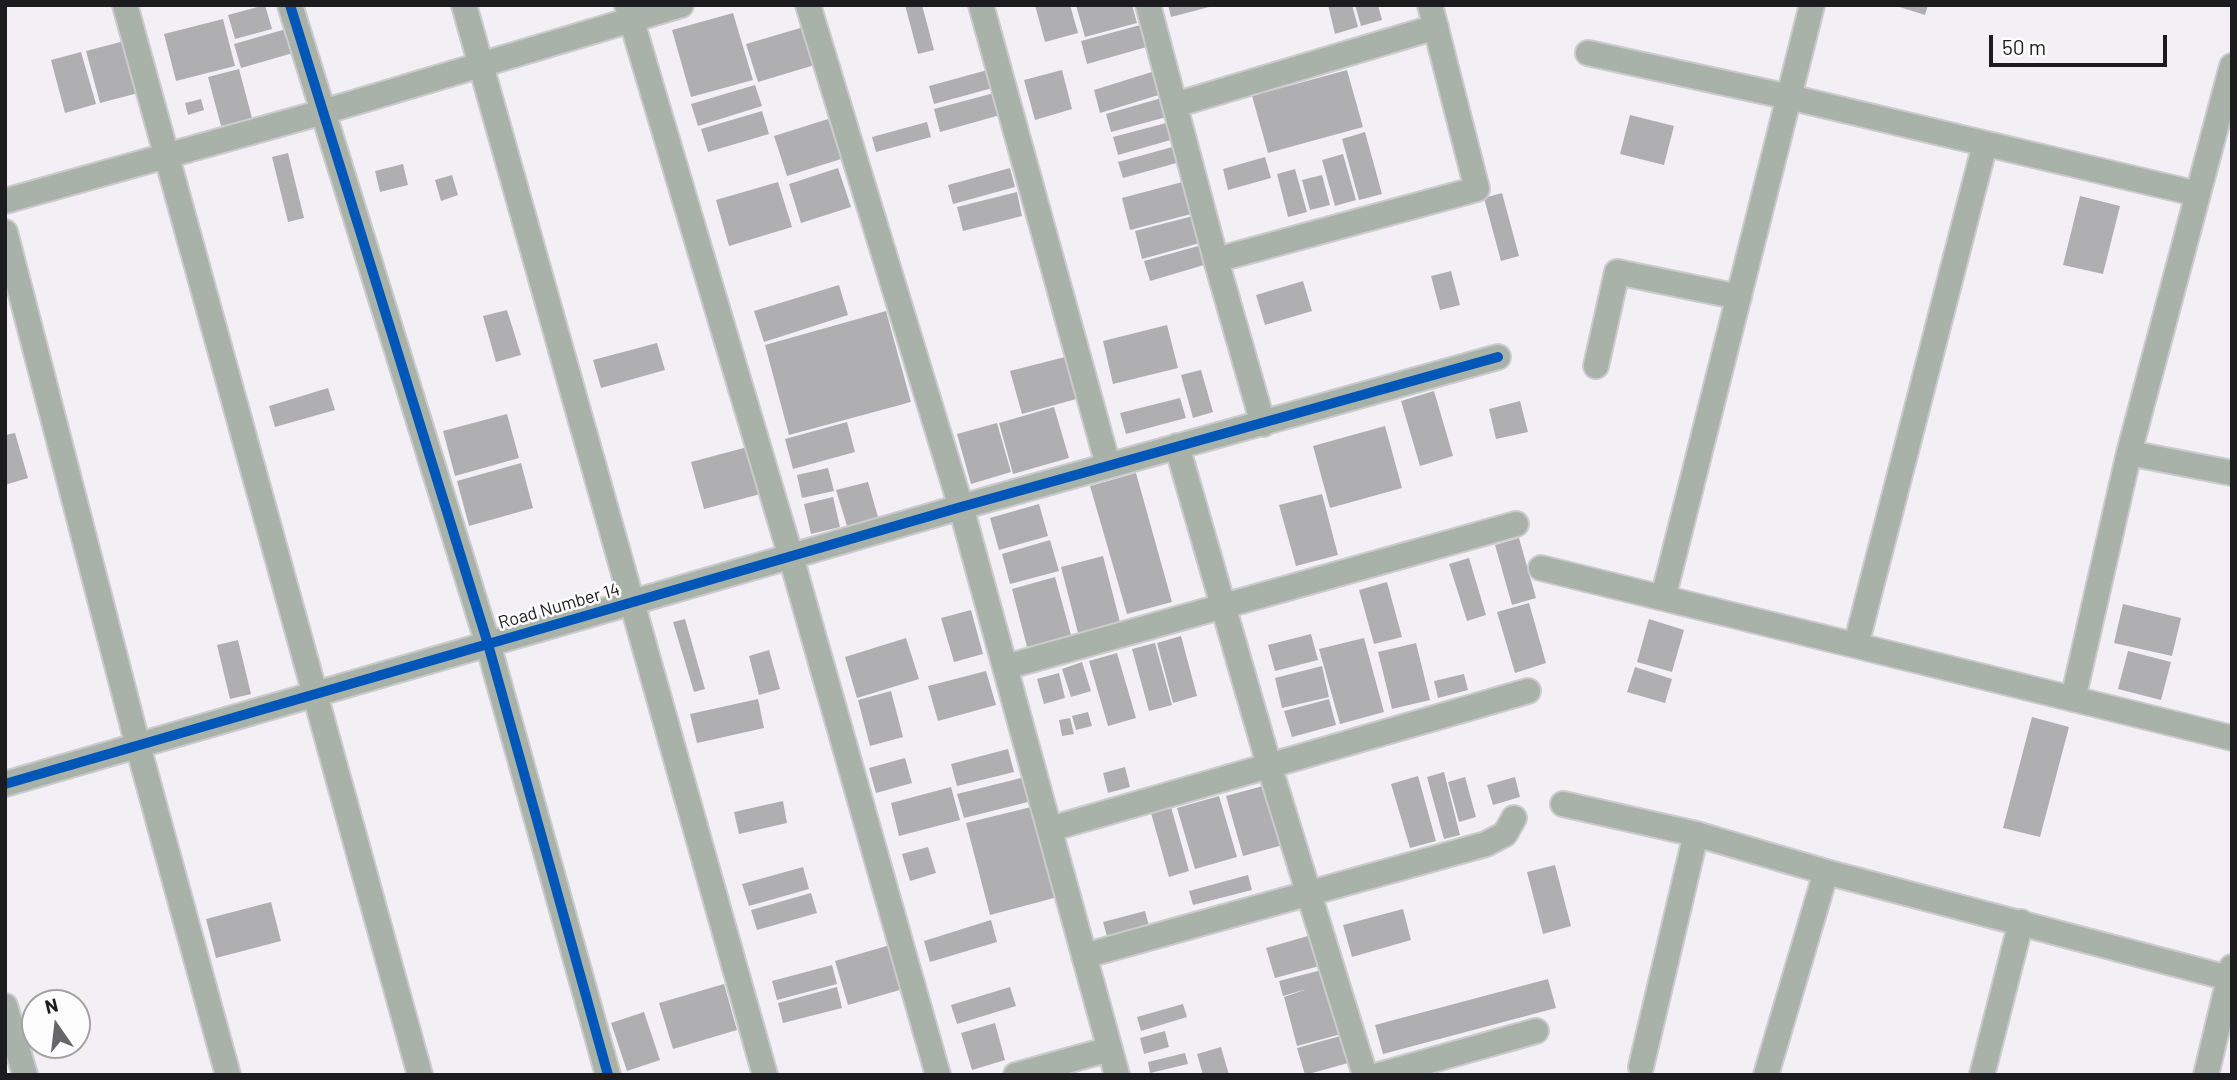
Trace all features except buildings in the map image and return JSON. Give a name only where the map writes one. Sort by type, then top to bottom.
[{"type":"street","points":[[125,5],[313,695],[420,1075]]},
{"type":"street","points":[[290,5],[488,644],[608,1075]]},
{"type":"street","points":[[464,5],[765,1075]]},
{"type":"street","points":[[5,201],[323,112],[479,65],[629,13],[681,5]]},
{"type":"street","points":[[808,5],[961,507],[1117,1075]]},
{"type":"street","points":[[981,5],[1108,465]]},
{"type":"street","points":[[1149,5],[1216,260],[1263,424]]},
{"type":"street","points":[[1663,598],[1812,5]]},
{"type":"street","points":[[629,13],[791,556],[938,1075]]},
{"type":"street","points":[[1175,105],[1433,16],[1477,189],[1216,260]]},
{"type":"street","points":[[1588,53],[1789,97],[2198,194]]},
{"type":"street","points":[[2073,699],[2129,453],[2232,66]]},
{"type":"street","points":[[1856,646],[1985,144]]},
{"type":"street","points":[[5,232],[138,746],[228,1075]]},
{"type":"street","points":[[1596,366],[1617,272],[1739,297]]},
{"type":"street","name":"Road Number 14","points":[[5,784],[961,507],[1498,357]]},
{"type":"street","points":[[1177,446],[1269,765],[1365,1075]]},
{"type":"street","points":[[2129,453],[2232,474]]},
{"type":"street","points":[[1006,667],[1516,524]]},
{"type":"street","points":[[1541,568],[2232,738]]},
{"type":"street","points":[[1050,829],[1528,691]]},
{"type":"street","points":[[1563,804],[1696,834],[1826,872],[2231,975],[2206,1075]]},
{"type":"street","points":[[1084,956],[1486,844],[1505,834],[1514,818]]},
{"type":"street","points":[[1641,1067],[1696,834]]},
{"type":"street","points":[[1766,1075],[1826,872]]},
{"type":"street","points":[[1982,1075],[2021,922]]},
{"type":"street","points":[[5,1006],[24,1075]]},
{"type":"street","points":[[1378,1075],[1536,1031]]},
{"type":"street","points":[[1016,1075],[1110,1049]]},
{"type":"cycle path","points":[[290,5],[488,644],[608,1075]]},
{"type":"cycle path","points":[[5,784],[961,507],[1498,357]]}]
